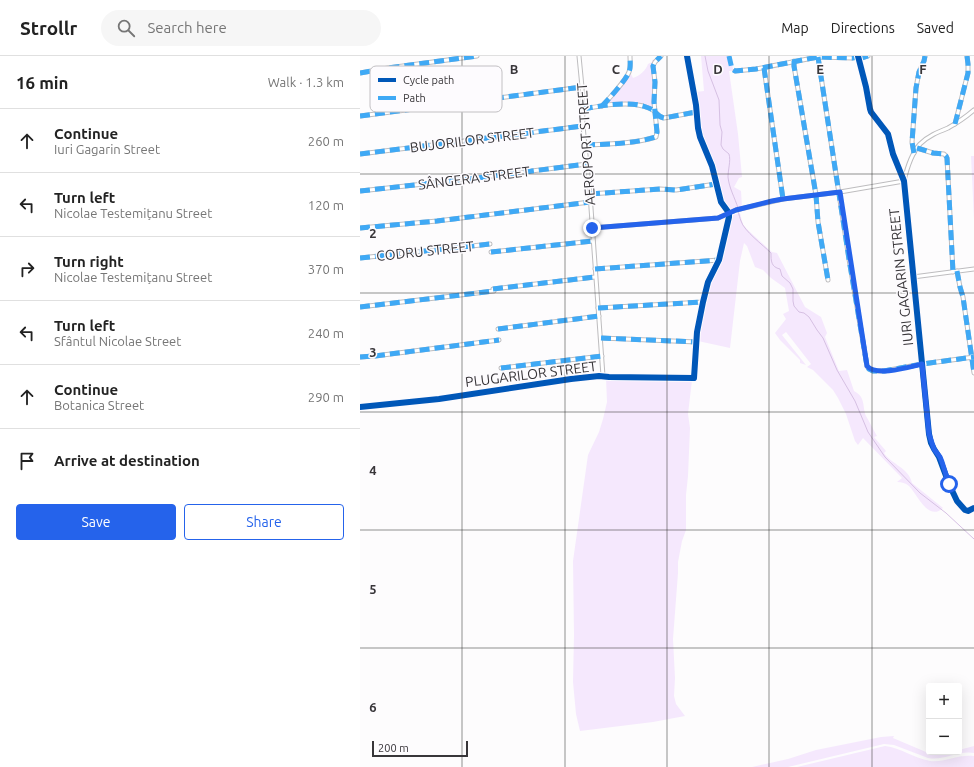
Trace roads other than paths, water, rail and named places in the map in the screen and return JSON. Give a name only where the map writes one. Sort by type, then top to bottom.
[{"type":"street","points":[[403,66],[477,56]]},
{"type":"street","name":"AEROPORT STREET","points":[[579,56],[603,376]]},
{"type":"street","points":[[602,106],[627,76],[630,67],[630,56]]},
{"type":"street","points":[[585,145],[625,143],[656,137],[657,132],[654,111],[655,82],[653,66],[661,56]]},
{"type":"street","points":[[600,338],[697,342],[697,332],[702,302],[708,282],[718,260],[729,214],[721,202],[712,166],[700,137],[687,56]]},
{"type":"street","points":[[735,71],[764,68],[818,57],[852,58],[868,56]]},
{"type":"street","points":[[914,153],[912,142],[916,88],[919,72],[925,56]]},
{"type":"street","points":[[955,124],[968,73],[967,56]]},
{"type":"street","points":[[818,57],[867,366],[873,371],[884,371],[973,357]]},
{"type":"street","name":"IURI GAGARIN STREET","points":[[859,57],[871,112],[888,134],[904,181],[931,443],[940,457],[949,484],[957,501],[965,510],[968,511],[974,508]]},
{"type":"street","points":[[794,61],[828,280]]},
{"type":"street","points":[[764,68],[783,199]]},
{"type":"street","points":[[360,73],[370,71]]},
{"type":"street","points":[[502,97],[582,87]]},
{"type":"street","points":[[583,109],[602,106],[636,105],[654,111],[659,117],[664,118],[696,112]]},
{"type":"street","points":[[592,228],[718,218],[738,210],[783,199],[840,192],[904,181],[907,168],[920,144],[927,138],[955,124],[974,110]]},
{"type":"street","points":[[360,116],[391,112]]},
{"type":"street","name":"BUJORILOR STREET","points":[[360,154],[584,126]]},
{"type":"street","points":[[917,148],[933,153],[944,154],[947,158],[953,272]]},
{"type":"street","name":"SÂNGERA STREET","points":[[360,191],[587,164]]},
{"type":"street","points":[[590,194],[660,189],[676,190],[716,184]]},
{"type":"street","points":[[360,228],[437,221],[590,202]]},
{"type":"street","points":[[491,252],[593,241]]},
{"type":"street","name":"CODRU STREET","points":[[360,258],[490,244]]},
{"type":"street","points":[[595,270],[718,260]]},
{"type":"street","points":[[913,277],[974,269]]},
{"type":"street","points":[[957,271],[963,297],[973,357],[974,373]]},
{"type":"street","points":[[360,307],[595,277]]},
{"type":"street","points":[[598,308],[702,302]]},
{"type":"street","points":[[498,329],[599,316]]},
{"type":"street","points":[[360,357],[498,340]]},
{"type":"street","name":"PLUGARILOR STREET","points":[[360,408],[439,399],[599,376],[694,378],[697,342]]},
{"type":"street","points":[[501,368],[602,356]]},
{"type":"waterway","points":[[705,56],[708,71],[719,100],[720,125],[722,132],[721,145],[729,154],[730,159],[728,177],[738,208]]},
{"type":"waterway","points":[[738,211],[743,225],[754,238],[771,253],[771,261],[773,265],[780,269],[782,276],[790,283],[793,289],[794,306],[799,312],[804,313],[809,317],[823,338],[837,370],[855,401],[868,432],[885,457],[920,493],[946,513],[974,539]]}]
